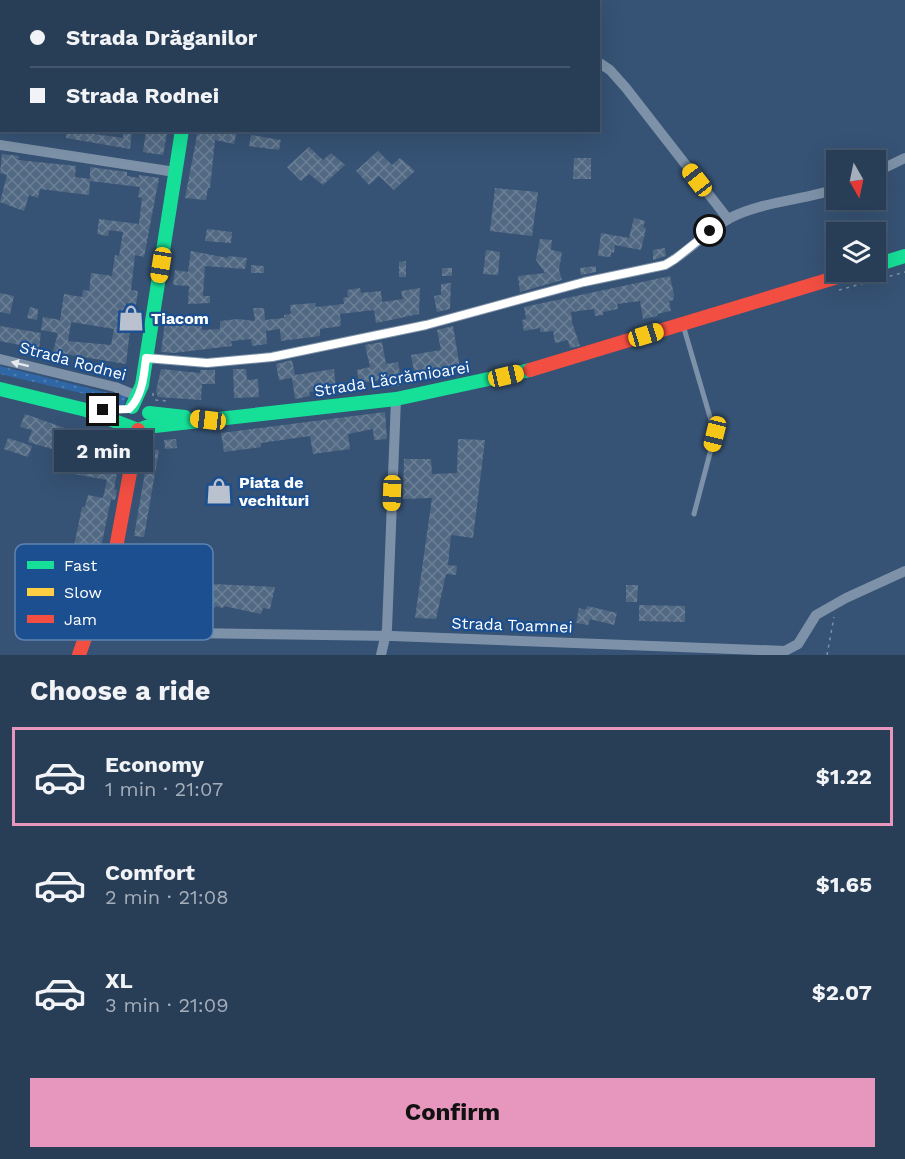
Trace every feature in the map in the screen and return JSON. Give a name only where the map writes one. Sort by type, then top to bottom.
[{"type":"main road","points":[[137,427],[126,417],[139,397],[182,132]]},
{"type":"main road","points":[[886,262],[905,256]]},
{"type":"main road","name":"Strada Lăcrămioarei","points":[[137,427],[396,399],[548,366],[826,280]]},
{"type":"main road","points":[[0,389],[86,410],[137,427],[150,420],[148,411],[139,397]]},
{"type":"main road","points":[[86,410],[139,397]]},
{"type":"main road","name":"Strada Lăcrămioarei","points":[[139,397],[140,405],[148,411],[208,420]]},
{"type":"main road","points":[[117,544],[137,427]]},
{"type":"main road","points":[[79,655],[85,640]]},
{"type":"street","points":[[600,63],[610,70],[626,88],[728,219]]},
{"type":"street","points":[[0,145],[175,172]]},
{"type":"street","points":[[886,167],[905,158]]},
{"type":"street","points":[[146,358],[207,363],[244,361],[426,325],[584,282],[665,265],[728,219],[750,209],[826,192]]},
{"type":"street","name":"Strada Rodnei","points":[[0,359],[115,387],[139,397]]},
{"type":"street","points":[[381,655],[386,636],[396,399]]},
{"type":"street","name":"Strada Toamnei","points":[[213,633],[386,636],[613,649],[785,651],[798,644],[816,615],[905,571]]},
{"type":"lane","points":[[682,324],[715,434],[694,514]]},
{"type":"path","points":[[139,397],[167,400]]},
{"type":"path","points":[[827,655],[837,604]]},
{"type":"shaded area","points":[[0,366],[120,396],[121,392],[127,395],[124,405],[117,407],[119,402],[0,374]]},
{"type":"building","points":[[67,132],[86,132],[123,138],[124,132],[132,132],[130,149],[66,138]]},
{"type":"building","points":[[146,132],[167,133],[163,155],[143,152]]},
{"type":"building","points":[[198,132],[237,132],[234,144],[215,140],[210,188],[208,188],[206,200],[185,198]]},
{"type":"building","points":[[251,135],[281,140],[279,150],[249,146]]},
{"type":"building","points":[[309,147],[323,160],[331,153],[345,165],[323,185],[309,174],[301,181],[287,167]]},
{"type":"building","points":[[378,151],[392,165],[400,158],[415,171],[394,190],[379,176],[369,185],[356,171]]},
{"type":"building","points":[[2,154],[19,156],[18,160],[76,166],[75,177],[90,179],[89,195],[40,189],[38,198],[29,195],[24,211],[0,202],[7,175],[0,173]]},
{"type":"building","points":[[574,158],[591,158],[591,179],[573,179]]},
{"type":"building","points":[[90,167],[127,172],[127,176],[139,178],[139,175],[159,178],[144,257],[135,255],[131,290],[138,291],[136,305],[126,303],[124,320],[131,321],[126,364],[53,352],[58,333],[41,330],[43,317],[60,320],[64,294],[82,297],[83,290],[89,291],[91,273],[112,276],[115,255],[119,256],[123,232],[109,230],[108,236],[97,234],[99,219],[139,224],[142,198],[138,197],[140,187],[90,181]],"holes":[[[71,322],[114,329],[111,345],[68,341]]]},
{"type":"building","points":[[495,188],[538,192],[532,236],[490,231]]},
{"type":"building","points":[[634,218],[645,221],[643,227],[646,228],[641,250],[615,245],[611,257],[598,256],[601,233],[629,238]]},
{"type":"building","points":[[207,229],[232,232],[231,243],[205,241]]},
{"type":"building","points":[[540,239],[552,240],[551,250],[562,252],[559,270],[562,280],[520,292],[518,276],[545,273],[536,260]]},
{"type":"building","points":[[665,248],[666,256],[653,260],[653,250]]},
{"type":"building","points":[[486,250],[500,252],[498,275],[483,274]]},
{"type":"building","points":[[191,251],[228,258],[228,256],[247,258],[245,269],[205,266],[203,296],[210,296],[210,303],[188,304],[189,286],[173,285],[175,270],[188,272]]},
{"type":"building","points":[[406,261],[406,277],[399,277],[399,262]]},
{"type":"building","points":[[251,265],[264,266],[264,273],[251,273]]},
{"type":"building","points":[[596,266],[596,272],[581,275],[580,268]]},
{"type":"building","points":[[442,268],[452,268],[452,276],[442,276]]},
{"type":"building","points":[[670,276],[674,295],[673,300],[669,301],[671,311],[643,319],[640,301],[617,304],[618,309],[603,312],[603,315],[595,316],[594,309],[571,312],[580,346],[570,348],[568,340],[555,343],[553,331],[540,332],[540,328],[524,331],[522,320],[526,319],[524,307]]},
{"type":"building","points":[[451,283],[450,309],[437,312],[434,296],[441,295],[441,284]]},
{"type":"building","points":[[360,288],[361,293],[381,291],[382,302],[403,299],[401,291],[420,288],[419,314],[376,323],[374,310],[340,314],[341,326],[320,329],[320,336],[281,341],[280,329],[266,331],[267,344],[252,346],[251,339],[231,341],[232,346],[174,353],[161,352],[166,314],[180,316],[180,320],[202,321],[202,330],[220,329],[220,321],[238,319],[255,321],[253,308],[264,308],[265,320],[284,318],[284,315],[291,314],[290,305],[315,303],[316,307],[344,304],[343,298],[348,297],[347,290]]},
{"type":"building","points":[[0,293],[14,296],[10,314],[0,312]]},
{"type":"building","points":[[30,307],[38,309],[37,320],[27,318]]},
{"type":"building","points":[[0,326],[41,333],[39,349],[0,341]]},
{"type":"building","points":[[453,326],[460,368],[415,377],[411,355],[441,350],[437,330]]},
{"type":"building","points":[[382,342],[386,364],[398,362],[402,385],[383,388],[382,380],[359,383],[357,370],[370,367],[365,345]]},
{"type":"building","points":[[292,360],[295,375],[334,369],[336,388],[309,392],[310,396],[295,399],[292,378],[279,380],[276,364]]},
{"type":"building","points":[[161,369],[200,373],[200,370],[215,370],[215,384],[202,384],[201,400],[158,397],[156,391]]},
{"type":"building","points":[[233,369],[246,369],[247,380],[258,379],[259,397],[234,398]]},
{"type":"building","points":[[385,412],[387,439],[374,440],[373,429],[348,434],[350,449],[313,454],[310,436],[261,443],[261,447],[224,452],[221,433]]},
{"type":"building","points":[[25,414],[76,432],[75,435],[90,438],[91,433],[123,441],[114,489],[117,490],[115,500],[111,499],[102,544],[74,544],[82,507],[85,507],[88,495],[103,498],[107,480],[69,473],[72,455],[28,442],[32,430],[20,427]]},
{"type":"building","points":[[8,438],[32,446],[28,457],[4,449]]},
{"type":"building","points":[[176,439],[177,448],[165,449],[164,440]]},
{"type":"building","points":[[458,439],[485,440],[473,538],[451,535],[448,565],[457,566],[456,575],[446,574],[436,619],[415,618],[432,498],[403,499],[404,459],[431,459],[432,474],[457,473]]},
{"type":"building","points":[[149,449],[159,450],[144,537],[134,536]]},
{"type":"building","points":[[213,584],[275,587],[270,609],[263,608],[261,614],[224,606],[213,607]]},
{"type":"building","points":[[626,585],[638,585],[637,602],[626,602]]},
{"type":"building","points":[[639,605],[685,606],[685,622],[639,621]]},
{"type":"building","points":[[587,606],[617,613],[614,625],[590,619],[588,625],[576,623],[579,608],[586,610]]},
{"type":"traffic: fast","points":[[132,407],[142,385],[182,132]]},
{"type":"traffic: fast","points":[[886,262],[905,256]]},
{"type":"traffic: fast","points":[[0,389],[86,410],[138,430],[146,427],[396,399],[530,370]]},
{"type":"traffic: fast","points":[[149,413],[185,417]]},
{"type":"traffic: jam","points":[[530,370],[826,280]]},
{"type":"traffic: jam","points":[[117,544],[138,430]]},
{"type":"traffic: jam","points":[[79,655],[84,640]]},
{"type":"place","name":"Tiacom","points":[[131,318]]},
{"type":"place","name":"Piata de vechituri","points":[[219,491]]},
{"type":"route","points":[[103,410],[132,407],[142,385],[146,358],[207,363],[244,361],[426,325],[584,282],[665,265],[710,231]]}]
